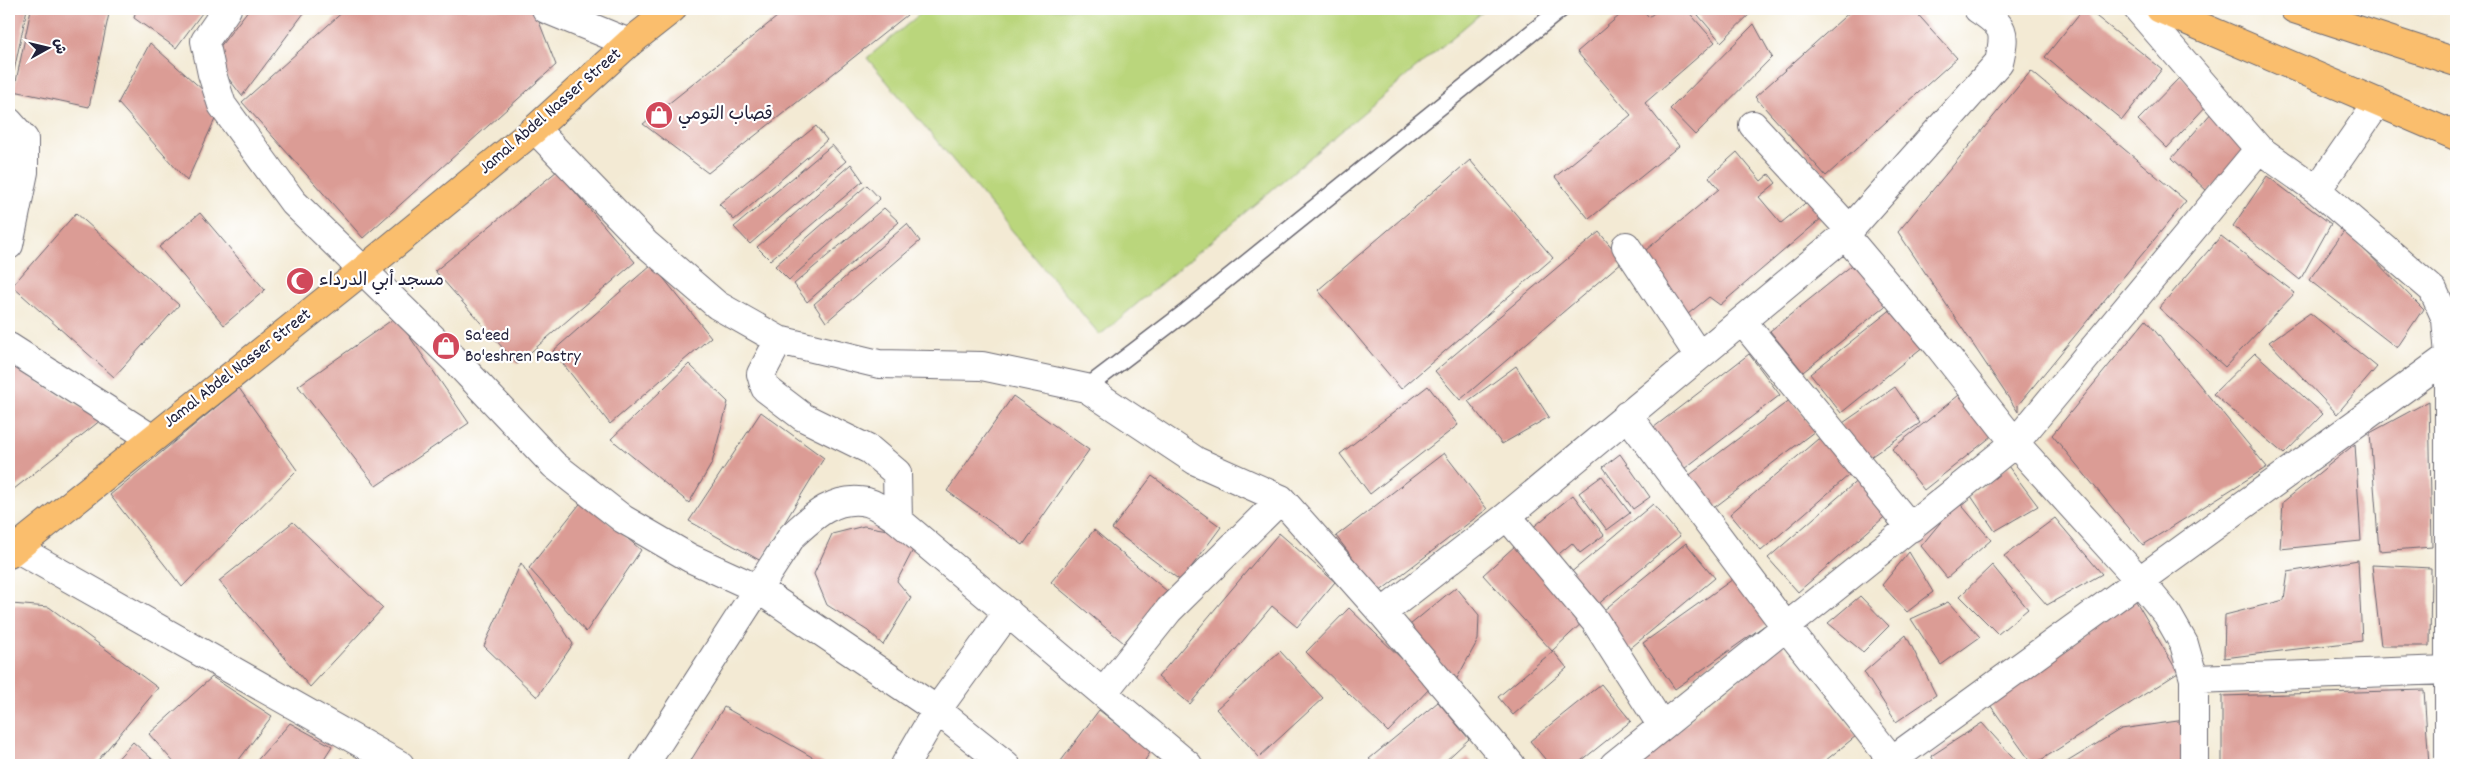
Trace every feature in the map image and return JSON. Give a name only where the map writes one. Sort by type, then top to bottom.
[{"type":"main road","name":"Jamal Abdel Nasser Street","points":[[11,549],[362,271],[535,129],[629,43],[672,9]]},
{"type":"main road","points":[[2160,9],[2456,136]]},
{"type":"main road","points":[[2294,9],[2456,62]]},
{"type":"street","points":[[228,9],[205,41],[212,74],[222,105],[293,202],[454,359],[554,465],[623,519],[690,558],[758,589],[937,710],[1006,765]]},
{"type":"street","points":[[546,9],[629,43]]},
{"type":"street","points":[[1382,613],[1507,516],[1848,233],[1999,62],[2004,40],[1998,22],[1978,9]]},
{"type":"street","points":[[2138,9],[2259,149],[2317,190],[2433,290],[2446,319],[2449,356],[2448,765]]},
{"type":"street","points":[[2317,190],[2378,102]]},
{"type":"street","points":[[9,122],[24,139],[24,172],[9,245]]},
{"type":"street","points":[[1754,125],[1848,233],[2015,443],[2139,580],[2166,614],[2184,644],[2194,679],[2194,765]]},
{"type":"street","points":[[535,129],[652,249],[716,305],[779,340],[879,364],[982,366],[1086,388],[1196,461],[1281,499],[1382,613],[1511,765]]},
{"type":"street","points":[[1614,765],[2015,443],[2259,149]]},
{"type":"street","points":[[1626,246],[1699,356]]},
{"type":"street","points":[[1742,321],[1911,528]]},
{"type":"street","points":[[779,340],[761,374],[765,388],[803,417],[870,450],[897,473],[898,520]]},
{"type":"street","points":[[9,347],[151,438]]},
{"type":"street","points":[[1628,415],[1891,764],[2139,580],[2449,356]]},
{"type":"street","points":[[1103,693],[1169,610],[1281,499]]},
{"type":"street","points":[[644,765],[792,536],[814,515],[839,502],[868,502],[898,520],[1103,693],[1174,761]]},
{"type":"street","points":[[1507,516],[1595,621],[1662,726]]},
{"type":"street","points":[[11,549],[400,765]]},
{"type":"street","points":[[905,765],[937,710],[1008,612]]},
{"type":"street","points":[[2194,679],[2448,670]]},
{"type":"lane","points":[[1086,388],[1187,311],[1561,9]]},
{"type":"green space","points":[[926,9],[1486,9],[1100,335],[867,58]]},
{"type":"building","points":[[9,9],[27,9],[14,71],[9,70]]},
{"type":"building","points":[[31,9],[110,9],[89,107],[14,91]]},
{"type":"building","points":[[136,9],[205,9],[176,48],[134,18]]},
{"type":"building","points":[[249,9],[307,9],[242,96],[212,57]]},
{"type":"building","points":[[346,9],[534,9],[556,65],[363,238],[242,102]]},
{"type":"building","points":[[787,9],[902,9],[907,15],[708,173],[643,124]]},
{"type":"building","points":[[1627,9],[1642,9],[1649,17],[1659,9],[1686,9],[1715,42],[1645,103],[1679,146],[1589,219],[1555,177],[1631,115],[1577,52]]},
{"type":"building","points":[[1693,9],[1755,9],[1721,42]]},
{"type":"building","points":[[1853,9],[1913,9],[1957,58],[1826,176],[1755,97]]},
{"type":"building","points":[[2083,9],[2087,9],[2162,69],[2122,120],[2045,57]]},
{"type":"building","points":[[1754,24],[1772,57],[1695,135],[1670,109]]},
{"type":"building","points":[[150,43],[221,106],[187,181],[118,103]]},
{"type":"building","points":[[2031,71],[2186,201],[2018,405],[2018,412],[1898,232]]},
{"type":"building","points":[[2181,76],[2209,103],[2167,148],[2138,120]]},
{"type":"building","points":[[2213,111],[2250,144],[2208,192],[2172,158]]},
{"type":"building","points":[[816,126],[827,140],[734,220],[719,204]]},
{"type":"building","points":[[832,145],[846,161],[750,244],[734,227]]},
{"type":"building","points":[[1737,152],[1761,181],[1769,174],[1776,183],[1759,197],[1781,223],[1815,195],[1829,212],[1720,305],[1709,297],[1688,314],[1640,255],[1719,189],[1709,177]]},
{"type":"building","points":[[1470,160],[1553,258],[1401,389],[1318,290]]},
{"type":"building","points":[[851,164],[863,181],[770,260],[757,247]]},
{"type":"building","points":[[557,171],[635,262],[517,364],[435,271]]},
{"type":"building","points":[[2267,176],[2331,224],[2300,280],[2233,226]]},
{"type":"building","points":[[867,185],[880,199],[789,280],[775,266]]},
{"type":"building","points":[[884,208],[899,222],[807,302],[794,284]]},
{"type":"building","points":[[76,213],[179,305],[114,377],[12,286]]},
{"type":"building","points":[[200,213],[265,290],[224,325],[159,247]]},
{"type":"building","points":[[907,224],[920,241],[826,322],[814,304]]},
{"type":"building","points":[[2345,230],[2423,309],[2397,348],[2309,280]]},
{"type":"building","points":[[1599,232],[1623,261],[1460,400],[1435,371]]},
{"type":"building","points":[[2221,236],[2295,293],[2225,367],[2159,308]]},
{"type":"building","points":[[1856,262],[1889,303],[1803,372],[1770,331]]},
{"type":"building","points":[[652,264],[711,337],[610,424],[553,351]]},
{"type":"building","points":[[1893,308],[1924,346],[1841,413],[1810,374]]},
{"type":"building","points":[[2310,313],[2377,367],[2337,414],[2269,342]]},
{"type":"building","points":[[396,317],[469,423],[376,486],[298,386]]},
{"type":"building","points":[[2146,320],[2267,467],[2143,545],[2052,435]]},
{"type":"building","points":[[2255,353],[2323,414],[2284,454],[2213,394]]},
{"type":"building","points":[[1749,354],[1780,395],[1680,472],[1649,431]]},
{"type":"building","points":[[689,364],[728,402],[712,463],[689,503],[611,439]]},
{"type":"building","points":[[1516,366],[1549,417],[1502,444],[1468,401]]},
{"type":"building","points":[[14,367],[101,420],[14,489],[9,486],[9,375]]},
{"type":"building","points":[[1428,386],[1458,425],[1370,494],[1340,454]]},
{"type":"building","points":[[1895,387],[1920,423],[1866,460],[1840,425]]},
{"type":"building","points":[[239,388],[297,470],[182,587],[110,495]]},
{"type":"building","points":[[1964,391],[1997,432],[1924,490],[1892,449]]},
{"type":"building","points":[[1013,396],[1089,450],[1023,545],[947,491]]},
{"type":"building","points":[[1791,399],[1815,431],[1711,510],[1687,477]]},
{"type":"building","points":[[2429,401],[2432,547],[2379,551],[2370,433]]},
{"type":"building","points":[[761,412],[824,458],[761,561],[689,521]]},
{"type":"building","points":[[1825,433],[1856,469],[1761,551],[1730,514]]},
{"type":"building","points":[[2355,444],[2361,541],[2280,549],[2283,502]]},
{"type":"building","points":[[1444,453],[1487,509],[1379,592],[1336,536]]},
{"type":"building","points":[[1620,454],[1650,497],[1633,509],[1603,467]]},
{"type":"building","points":[[2008,466],[2038,506],[1995,531],[1971,496]]},
{"type":"building","points":[[1152,476],[1221,527],[1181,581],[1112,529]]},
{"type":"building","points":[[1602,476],[1630,513],[1607,530],[1579,493]]},
{"type":"building","points":[[1860,478],[1890,512],[1798,592],[1768,558]]},
{"type":"building","points":[[1573,495],[1604,535],[1580,553],[1572,543],[1554,558],[1531,529]]},
{"type":"building","points":[[583,500],[641,550],[586,632],[529,568]]},
{"type":"building","points":[[1958,501],[1991,540],[1947,578],[1921,546]]},
{"type":"building","points":[[1653,504],[1680,536],[1596,606],[1569,574]]},
{"type":"building","points":[[2055,518],[2102,574],[2047,605],[2004,556]]},
{"type":"building","points":[[293,522],[383,608],[310,687],[219,581]]},
{"type":"building","points":[[864,526],[888,530],[914,548],[897,581],[911,598],[883,645],[868,631],[827,605],[814,574],[832,534]]},
{"type":"building","points":[[1094,530],[1167,591],[1124,643],[1051,582]]},
{"type":"building","points":[[1279,533],[1335,582],[1297,627],[1272,606],[1190,704],[1158,677]]},
{"type":"building","points":[[1686,543],[1715,578],[1627,651],[1598,615]]},
{"type":"building","points":[[1516,545],[1585,620],[1552,651],[1483,575]]},
{"type":"building","points":[[1909,552],[1933,592],[1907,612],[1882,585]]},
{"type":"building","points":[[2358,560],[2362,641],[2224,658],[2225,615],[2284,600],[2288,572]]},
{"type":"building","points":[[521,563],[573,644],[537,697],[484,646]]},
{"type":"building","points":[[1992,565],[2028,609],[1998,634],[1960,596]]},
{"type":"building","points":[[2372,565],[2431,568],[2430,646],[2381,646]]},
{"type":"building","points":[[1736,577],[1768,623],[1675,689],[1643,643]]},
{"type":"building","points":[[1456,587],[1479,615],[1478,640],[1455,682],[1410,625]]},
{"type":"building","points":[[1860,596],[1889,626],[1863,652],[1828,623]]},
{"type":"building","points":[[2133,596],[2178,673],[2033,765],[1990,705]]},
{"type":"building","points":[[1948,602],[1980,637],[1941,665],[1911,619]]},
{"type":"building","points":[[11,604],[49,607],[158,688],[94,765],[9,765],[9,606]]},
{"type":"building","points":[[1349,608],[1431,687],[1388,732],[1306,652]]},
{"type":"building","points":[[1906,635],[1936,695],[1896,722],[1864,672]]},
{"type":"building","points":[[1782,645],[1856,736],[1820,765],[1636,765]]},
{"type":"building","points":[[1280,651],[1323,698],[1259,757],[1216,709]]},
{"type":"building","points":[[1553,651],[1567,668],[1513,715],[1498,697]]},
{"type":"building","points":[[212,677],[272,716],[235,765],[176,765],[149,734]]},
{"type":"building","points":[[1601,684],[1631,721],[1576,765],[1550,765],[1530,741]]},
{"type":"building","points":[[2424,690],[2429,765],[2222,765],[2222,696]]},
{"type":"building","points":[[1438,702],[1469,739],[1441,765],[1376,765],[1369,759]]},
{"type":"building","points":[[724,707],[826,765],[688,765]]},
{"type":"building","points":[[1099,710],[1151,751],[1142,765],[1058,765]]},
{"type":"building","points":[[2185,720],[2183,765],[2062,765],[2121,729]]},
{"type":"building","points":[[290,723],[332,746],[320,765],[253,765]]},
{"type":"building","points":[[1982,723],[2020,765],[1937,765],[1931,756]]},
{"type":"building","points":[[133,742],[159,765],[112,765]]},
{"type":"building","points":[[1468,757],[1474,765],[1458,765]]},
{"type":"building","points":[[341,758],[358,765],[336,765]]},
{"type":"place","name":"قصاب التومي","points":[[659,115]]},
{"type":"place","name":"مسجد أبي الدرداء","points":[[300,281]]},
{"type":"place","name":"Sa'eed Bo'eshren Pastry","points":[[446,346]]}]
